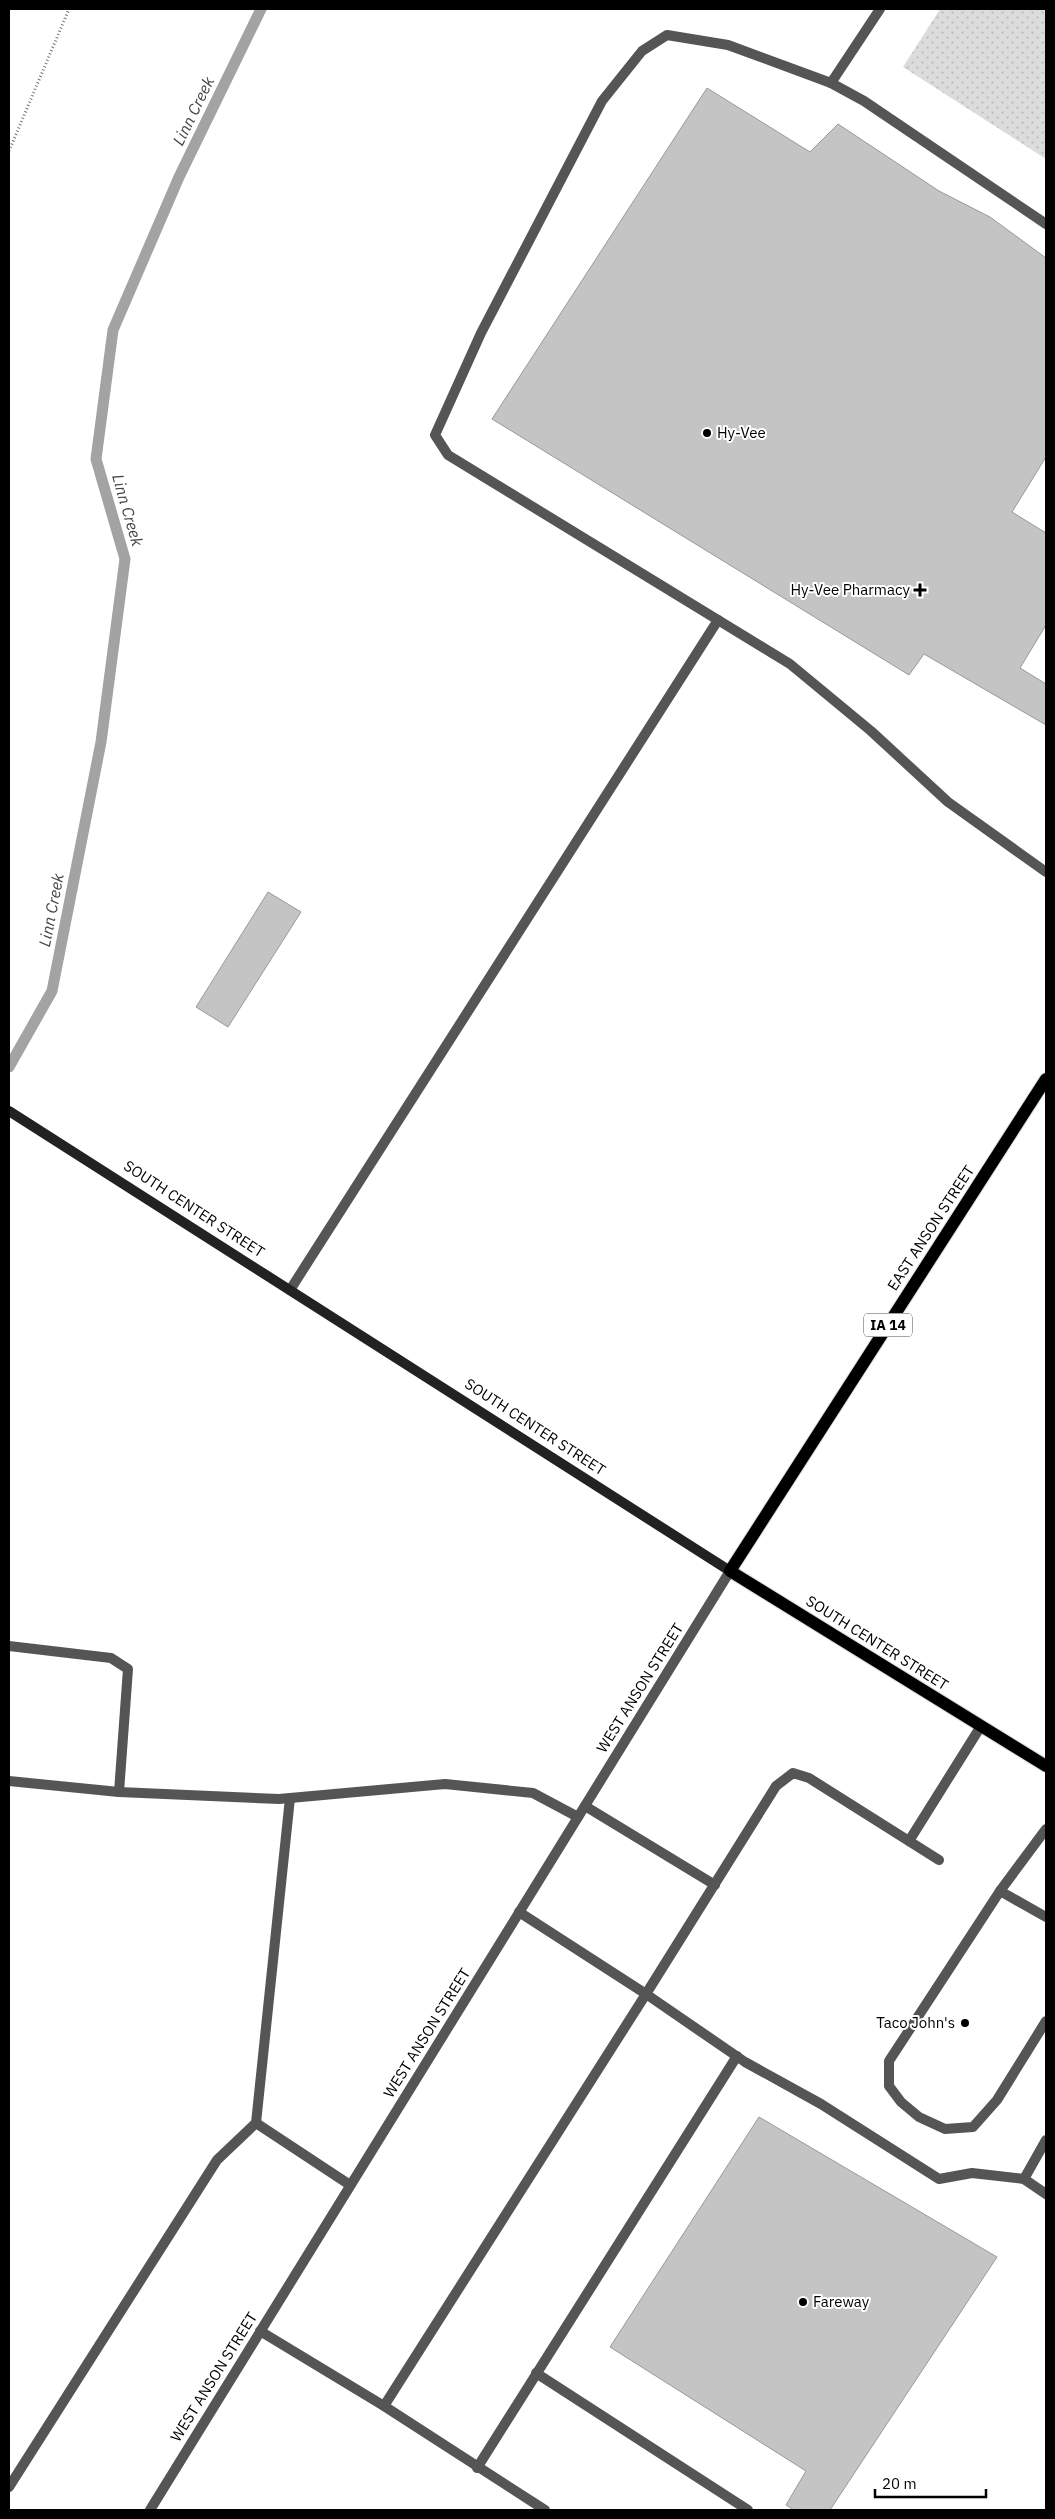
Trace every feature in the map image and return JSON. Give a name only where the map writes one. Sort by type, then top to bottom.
[{"type":"main road","name":"EAST ANSON STREET","points":[[730,1571],[1046,1079]]},
{"type":"main road","name":"SOUTH CENTER STREET","points":[[9,1111],[730,1571],[1046,1766]]},
{"type":"street","points":[[831,83],[880,9]]},
{"type":"street","points":[[1046,224],[864,101],[831,83],[728,45],[667,35],[642,51],[602,101],[481,333],[435,435],[448,455],[790,664],[871,731],[948,802],[1046,872]]},
{"type":"street","points":[[290,1290],[718,620]]},
{"type":"street","name":"WEST ANSON STREET","points":[[150,2510],[730,1571]]},
{"type":"street","points":[[9,1646],[111,1658],[128,1669],[119,1792]]},
{"type":"street","points":[[909,1841],[980,1726]]},
{"type":"street","points":[[384,2406],[776,1786],[793,1773],[809,1778],[939,1860]]},
{"type":"street","points":[[9,1781],[119,1792],[290,1798],[445,1784],[533,1793],[578,1817]]},
{"type":"street","points":[[9,2486],[217,2160],[256,2123],[290,1798]]},
{"type":"street","points":[[584,1806],[715,1884]]},
{"type":"street","points":[[1046,1829],[1000,1891],[889,2061],[890,2086],[901,2102],[919,2117],[945,2129],[973,2127],[997,2100],[1046,2021]]},
{"type":"street","points":[[1000,1891],[1046,1917]]},
{"type":"street","points":[[519,1912],[646,1994],[737,2056],[821,2104],[939,2179],[972,2173],[1024,2179],[1046,2194]]},
{"type":"street","points":[[477,2468],[737,2056]]},
{"type":"street","points":[[256,2123],[350,2185]]},
{"type":"street","points":[[1024,2179],[1046,2140]]},
{"type":"street","points":[[260,2332],[384,2406],[477,2468],[545,2510]]},
{"type":"street","points":[[536,2373],[748,2510]]},
{"type":"path","points":[[9,151],[69,9]]},
{"type":"shaded area","points":[[940,9],[1046,9],[1046,159],[903,67]]},
{"type":"building","points":[[707,88],[810,152],[838,124],[939,191],[990,217],[1046,258],[1046,457],[1012,512],[1046,533],[1046,625],[1020,668],[1046,684],[1046,725],[924,654],[909,675],[492,419]]},
{"type":"building","points":[[268,892],[301,912],[228,1027],[196,1007]]},
{"type":"building","name":"Fareway","points":[[759,2117],[997,2257],[830,2510],[794,2510],[786,2505],[806,2471],[610,2347]]},
{"type":"waterway","name":"Linn Creek","points":[[9,1067],[52,991],[101,742],[125,559],[96,459],[113,330],[179,177],[261,9]]},
{"type":"place","name":"Hy-Vee","points":[[707,433]]},
{"type":"place","name":"Hy-Vee Pharmacy","points":[[920,590]]},
{"type":"place","name":"Taco John's","points":[[965,2023]]},
{"type":"place","name":"Fareway","points":[[803,2302]]}]
